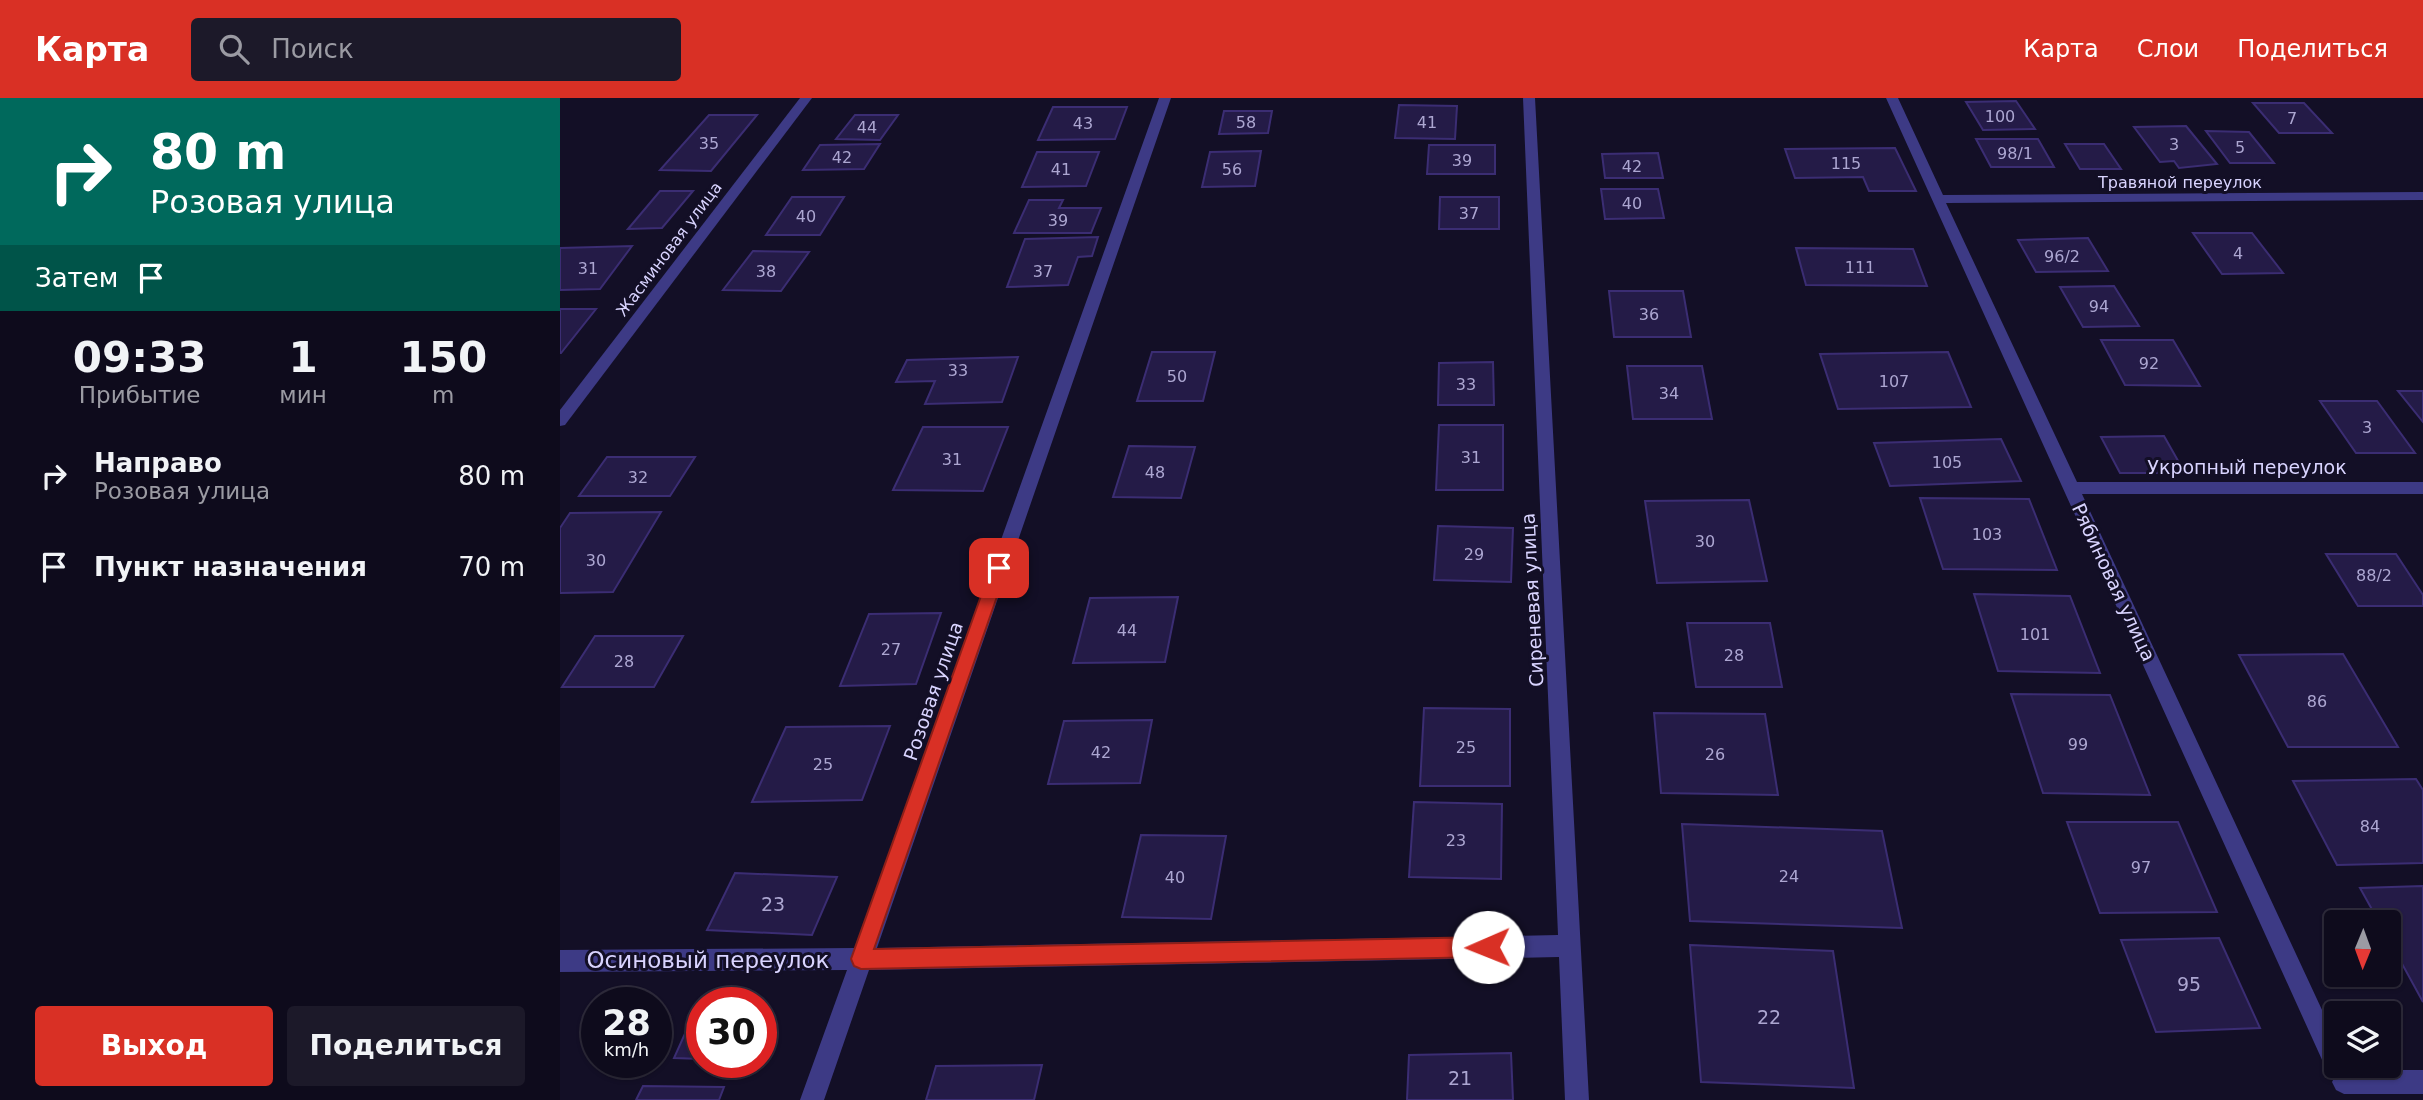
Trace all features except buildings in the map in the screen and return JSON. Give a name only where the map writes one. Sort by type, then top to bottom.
[{"type":"street","name":"Жасминовая улица","points":[[560,421],[806,98]]},
{"type":"street","name":"Розовая улица","points":[[812,1100],[1165,98]]},
{"type":"street","name":"Сиреневая улица","points":[[1529,98],[1577,1100]]},
{"type":"street","name":"Рябиновая улица","points":[[1892,98],[2324,1039]]},
{"type":"street","name":"Травяной переулок","points":[[1937,199],[2423,196]]},
{"type":"street","name":"Укропный переулок","points":[[2071,488],[2423,488]]},
{"type":"street","name":"Осиновый переулок","points":[[560,961],[861,959],[1570,946]]},
{"type":"street","points":[[2342,1078],[2423,1082]]},
{"type":"route","points":[[999,568],[861,959],[1488,947]]}]
